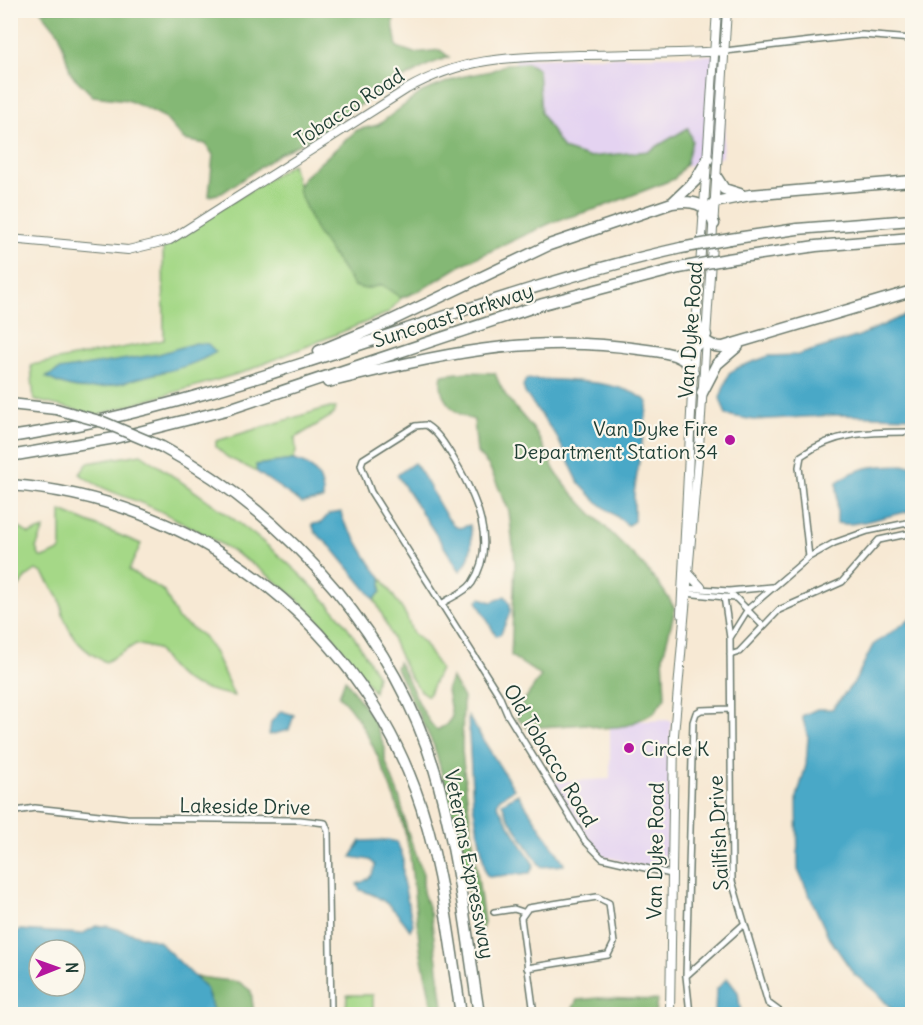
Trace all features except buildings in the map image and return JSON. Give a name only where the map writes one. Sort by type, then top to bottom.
[{"type":"highway","points":[[672,203],[690,188],[708,159]]},
{"type":"highway","points":[[717,178],[728,192],[750,195]]},
{"type":"highway","points":[[256,378],[382,326],[522,256],[672,203],[691,201],[708,208],[750,195],[912,181]]},
{"type":"highway","points":[[708,208],[714,224]]},
{"type":"highway","name":"Suncoast Parkway","points":[[10,437],[130,415],[256,378],[555,281],[681,249],[797,229],[912,220]]},
{"type":"highway","name":"Suncoast Parkway","points":[[10,456],[166,427],[276,395],[543,304],[679,268],[816,246],[912,238]]},
{"type":"highway","points":[[697,323],[705,338],[719,347],[743,342],[912,291]]},
{"type":"highway","points":[[276,395],[440,355],[497,346],[578,343],[671,354],[695,348],[705,338]]},
{"type":"highway","points":[[702,393],[722,358],[743,342]]},
{"type":"highway","points":[[671,354],[687,361],[693,373]]},
{"type":"highway","name":"Veterans Expressway","points":[[10,404],[56,410],[103,422],[162,447],[231,491],[292,543],[339,595],[390,670],[417,724],[440,786],[479,1014]]},
{"type":"highway","name":"Veterans Expressway","points":[[10,485],[62,492],[109,503],[150,517],[188,534],[264,582],[331,646],[359,682],[383,720],[416,790],[436,861],[461,1014]]},
{"type":"main road","name":"Van Dyke Road","points":[[670,1014],[674,735],[686,590],[693,373],[708,208],[708,159],[717,10]]},
{"type":"main road","name":"Van Dyke Road","points":[[708,208],[717,178],[727,10]]},
{"type":"main road","name":"Tobacco Road","points":[[10,239],[121,250],[141,249],[170,240],[407,89],[428,77],[470,62],[510,57],[725,51]]},
{"type":"main road","name":"Van Dyke Road","points":[[686,590],[714,224]]},
{"type":"main road","points":[[689,573],[694,582],[701,587]]},
{"type":"street","points":[[725,51],[862,35],[912,39]]},
{"type":"street","name":"Old Tobacco Road","points":[[441,604],[471,585],[481,564],[483,536],[481,515],[471,488],[438,435],[426,425],[415,426],[367,454],[361,465],[371,492],[441,604],[499,695],[507,714],[585,841],[602,858],[671,874]]},
{"type":"street","points":[[809,557],[799,467],[801,456],[812,448],[859,432],[912,432]]},
{"type":"street","points":[[730,638],[748,609],[809,557],[834,543],[868,531],[912,522]]},
{"type":"street","points":[[730,655],[739,652],[780,610],[842,582],[879,540],[912,533]]},
{"type":"street","points":[[686,590],[701,587],[729,591],[774,587]]},
{"type":"street","points":[[686,590],[735,597]]},
{"type":"street","points":[[729,591],[763,626]]},
{"type":"street","name":"Sailfish Drive","points":[[724,597],[730,638],[732,881],[768,1003],[783,1014]]},
{"type":"street","points":[[690,1014],[686,976],[693,722],[696,712],[701,710],[729,709]]},
{"type":"street","name":"Lakeside Drive","points":[[10,812],[35,808],[127,818],[300,820],[325,824],[328,831],[331,1014]]},
{"type":"street","points":[[527,968],[608,956],[614,943],[612,909],[606,900],[597,897],[528,908],[523,912],[521,918],[527,968],[534,1014]]},
{"type":"street","points":[[494,912],[514,909],[523,912]]},
{"type":"street","points":[[686,976],[744,924]]},
{"type":"shaded area","points":[[722,55],[725,128],[722,157],[538,205],[515,58]]},
{"type":"shaded area","points":[[671,720],[666,872],[603,856],[585,839],[549,782],[610,779],[610,722]]},
{"type":"green space","points":[[41,11],[395,11],[393,24],[397,47],[414,53],[440,50],[449,57],[428,65],[395,83],[341,117],[331,129],[281,153],[222,193],[209,196],[213,155],[206,144],[184,140],[164,117],[127,100],[93,96],[71,74],[59,33]]},
{"type":"green space","points":[[527,63],[538,69],[541,113],[563,149],[588,157],[649,151],[688,128],[692,141],[686,164],[674,179],[602,207],[553,222],[463,264],[421,290],[401,298],[382,285],[365,289],[354,286],[316,231],[298,190],[302,179],[357,130],[378,125],[422,92],[460,77],[491,71],[506,64]]},
{"type":"green space","points":[[422,92],[438,92],[421,290],[401,298],[388,313],[244,372],[97,415],[34,400],[31,365],[164,340],[163,240],[184,232],[292,164],[310,213],[325,242],[354,286],[413,104]]},
{"type":"green space","points":[[467,372],[495,373],[506,396],[535,431],[562,481],[643,565],[666,593],[675,609],[663,656],[665,697],[654,713],[629,725],[601,728],[586,724],[527,728],[517,718],[519,708],[541,676],[511,656],[515,564],[509,511],[489,466],[477,453],[474,420],[453,409],[444,398],[442,391],[442,375]]},
{"type":"green space","points":[[326,408],[336,408],[333,415],[295,438],[296,452],[293,460],[256,465],[257,472],[227,457],[216,447],[216,441]]},
{"type":"green space","points":[[141,454],[267,545],[313,587],[346,625],[377,675],[374,692],[320,622],[299,601],[268,576],[236,553],[184,523],[110,491],[80,474],[88,463]]},
{"type":"green space","points":[[61,511],[141,544],[129,570],[164,591],[178,619],[203,636],[215,653],[234,696],[189,683],[174,671],[157,649],[136,644],[106,662],[91,654],[70,631],[59,598],[43,573],[36,570],[26,577],[19,587],[11,589],[11,522],[29,534],[44,529],[36,548],[40,557],[46,557],[61,550]]},
{"type":"green space","points":[[381,577],[406,615],[412,632],[424,643],[440,669],[428,696],[420,690],[405,667],[374,599],[381,592]]},
{"type":"green space","points":[[398,662],[427,717],[437,730],[446,725],[452,717],[447,690],[451,677],[463,698],[462,751],[484,923],[481,931],[472,925],[465,868],[434,746],[396,668]]},
{"type":"green space","points":[[345,679],[373,719],[385,748],[385,760],[400,799],[407,830],[423,874],[423,892],[431,916],[444,1014],[432,1014],[420,947],[410,857],[401,818],[374,748],[351,709],[339,696]]},
{"type":"green space","points":[[190,976],[239,982],[251,991],[254,1014],[214,1014],[206,988]]},
{"type":"green space","points":[[347,995],[373,995],[373,1011],[346,1011]]},
{"type":"green space","points":[[599,998],[657,1000],[655,1014],[570,1014],[577,1000]]},
{"type":"water","points":[[912,312],[912,417],[838,415],[754,420],[726,415],[720,398],[729,373],[739,367],[769,356],[798,355],[859,336]]},
{"type":"water","points":[[195,343],[208,344],[216,352],[188,365],[116,385],[89,389],[75,388],[46,377],[59,370],[159,354]]},
{"type":"water","points":[[526,379],[607,385],[636,394],[648,402],[634,494],[634,521],[628,525],[596,501],[579,483],[557,437],[525,393],[523,386]]},
{"type":"water","points":[[293,460],[307,465],[316,474],[322,485],[323,499],[302,503],[257,472],[256,465]]},
{"type":"water","points":[[414,463],[454,525],[459,528],[470,525],[471,550],[460,571],[397,475]]},
{"type":"water","points":[[912,465],[912,511],[854,524],[837,523],[837,482],[855,471],[882,466]]},
{"type":"water","points":[[341,512],[346,525],[381,577],[381,592],[374,599],[332,548],[315,532],[312,524],[321,523],[329,514]]},
{"type":"water","points":[[505,596],[510,606],[509,615],[501,634],[496,636],[477,601],[481,598],[492,602]]},
{"type":"water","points":[[912,618],[912,1014],[896,1014],[876,992],[854,974],[828,936],[798,870],[797,797],[806,765],[808,737],[802,716],[817,709],[832,709],[855,681],[873,645]]},
{"type":"water","points":[[281,711],[294,715],[289,730],[269,735],[271,722]]},
{"type":"water","points":[[468,716],[514,789],[499,799],[497,805],[534,865],[530,873],[489,877],[486,874],[473,804]]},
{"type":"water","points":[[518,794],[564,865],[541,867],[506,814],[502,803]]},
{"type":"water","points":[[361,841],[397,842],[403,857],[403,881],[413,924],[410,930],[389,905],[376,896],[360,890],[357,884],[369,878],[375,865],[370,860],[351,857]]},
{"type":"water","points":[[96,926],[107,926],[158,941],[206,988],[214,1014],[11,1014],[11,937],[20,930],[82,934]]},
{"type":"water","points":[[727,978],[738,992],[741,1014],[715,1014],[716,990]]},
{"type":"place","name":"Van Dyke Fire Department Station 34","points":[[730,440]]},
{"type":"place","name":"Circle K","points":[[629,748]]}]
